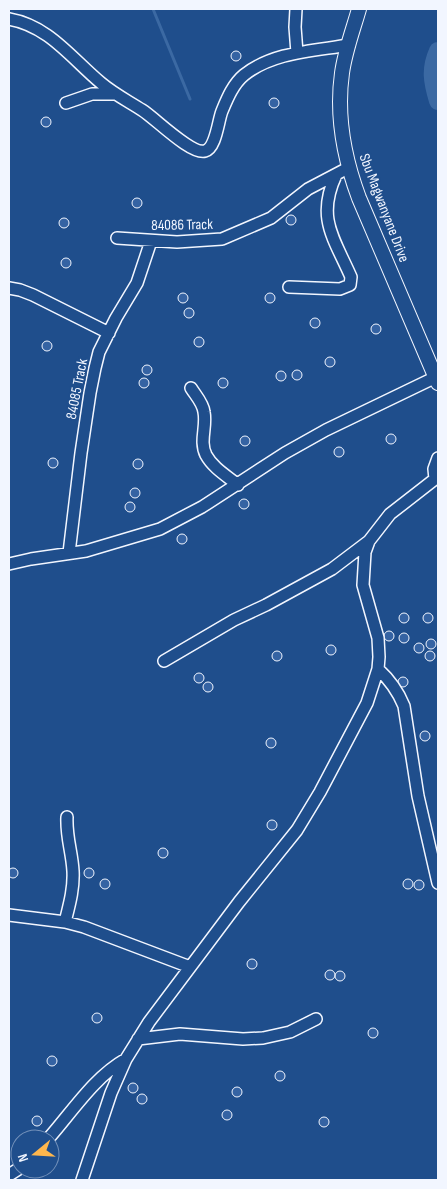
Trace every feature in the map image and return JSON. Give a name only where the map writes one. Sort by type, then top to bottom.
[{"type":"main road","name":"Sbu Magwanyane Drive","points":[[359,9],[342,71],[340,118],[342,172],[359,198],[437,380]]},
{"type":"street","points":[[296,9],[297,53]]},
{"type":"street","points":[[9,19],[29,24],[44,32],[99,81],[156,119],[198,152],[204,152],[209,149],[213,143],[222,112],[229,96],[242,76],[272,60],[297,53],[349,45]]},
{"type":"street","points":[[66,103],[92,94],[116,94]]},
{"type":"street","points":[[288,287],[340,290],[350,285],[350,277],[332,234],[327,216],[328,200],[342,172]]},
{"type":"street","name":"84086 Track","points":[[117,238],[151,242],[202,242],[228,237],[271,218],[308,189],[342,172]]},
{"type":"street","name":"84085 Track","points":[[69,553],[90,393],[99,352],[116,318],[137,283],[151,242]]},
{"type":"street","points":[[9,288],[33,295],[109,333]]},
{"type":"street","points":[[9,564],[103,547],[160,529],[202,507],[285,453],[326,430],[437,380]]},
{"type":"street","points":[[191,388],[204,410],[203,441],[206,456],[219,470],[238,485]]},
{"type":"street","points":[[164,661],[234,620],[332,569],[369,541],[390,514],[437,480],[434,469],[438,458]]},
{"type":"street","points":[[82,1180],[111,1093],[126,1059],[149,1022],[190,967],[306,818],[367,703],[378,669],[378,638],[363,585],[363,564],[369,541]]},
{"type":"street","points":[[378,669],[391,681],[404,706],[418,796],[438,883]]},
{"type":"street","points":[[65,922],[73,882],[73,870],[66,831],[67,817]]},
{"type":"street","points":[[9,916],[65,922],[120,940],[190,967]]},
{"type":"street","points":[[138,1039],[180,1034],[243,1039],[263,1038],[290,1032],[316,1019]]},
{"type":"street","points":[[57,1129],[101,1077],[113,1066],[126,1059]]},
{"type":"building","points":[[234,51],[238,51],[241,56],[240,60],[234,61],[231,58],[231,54]]},
{"type":"building","points":[[272,98],[276,98],[279,103],[278,107],[272,108],[269,105],[269,101]]},
{"type":"building","points":[[44,117],[48,117],[51,122],[50,126],[44,127],[41,124],[41,120]]},
{"type":"building","points":[[135,198],[139,198],[142,203],[141,207],[135,208],[132,205],[132,201]]},
{"type":"building","points":[[289,215],[293,215],[296,220],[295,224],[289,225],[286,222],[286,218]]},
{"type":"building","points":[[62,218],[66,218],[69,223],[68,227],[62,228],[59,225],[59,221]]},
{"type":"building","points":[[64,258],[68,258],[71,263],[70,267],[64,268],[61,265],[61,261]]},
{"type":"building","points":[[181,293],[185,293],[188,298],[187,302],[181,303],[178,300],[178,296]]},
{"type":"building","points":[[268,293],[272,293],[275,298],[274,302],[268,303],[265,300],[265,296]]},
{"type":"building","points":[[187,308],[191,308],[194,313],[193,317],[187,318],[184,315],[184,311]]},
{"type":"building","points":[[313,318],[317,318],[320,323],[319,327],[313,328],[310,325],[310,321]]},
{"type":"building","points":[[374,324],[378,324],[381,329],[380,333],[374,334],[371,331],[371,327]]},
{"type":"building","points":[[197,337],[201,337],[204,342],[203,346],[197,347],[194,344],[194,340]]},
{"type":"building","points":[[45,341],[49,341],[52,346],[51,350],[45,351],[42,348],[42,344]]},
{"type":"building","points":[[328,357],[332,357],[335,362],[334,366],[328,367],[325,364],[325,360]]},
{"type":"building","points":[[145,365],[149,365],[152,370],[151,374],[145,375],[142,372],[142,368]]},
{"type":"building","points":[[295,370],[299,370],[302,375],[301,379],[295,380],[292,377],[292,373]]},
{"type":"building","points":[[279,371],[283,371],[286,376],[285,380],[279,381],[276,378],[276,374]]},
{"type":"building","points":[[142,378],[146,378],[149,383],[148,387],[142,388],[139,385],[139,381]]},
{"type":"building","points":[[221,378],[225,378],[228,383],[227,387],[221,388],[218,385],[218,381]]},
{"type":"building","points":[[389,434],[393,434],[396,439],[395,443],[389,444],[386,441],[386,437]]},
{"type":"building","points":[[243,436],[247,436],[250,441],[249,445],[243,446],[240,443],[240,439]]},
{"type":"building","points":[[337,447],[341,447],[344,452],[343,456],[337,457],[334,454],[334,450]]},
{"type":"building","points":[[51,458],[55,458],[58,463],[57,467],[51,468],[48,465],[48,461]]},
{"type":"building","points":[[136,459],[140,459],[143,464],[142,468],[136,469],[133,466],[133,462]]},
{"type":"building","points":[[133,488],[137,488],[140,493],[139,497],[133,498],[130,495],[130,491]]},
{"type":"building","points":[[242,499],[246,499],[249,504],[248,508],[242,509],[239,506],[239,502]]},
{"type":"building","points":[[128,502],[132,502],[135,507],[134,511],[128,512],[125,509],[125,505]]},
{"type":"building","points":[[180,534],[184,534],[187,539],[186,543],[180,544],[177,541],[177,537]]},
{"type":"building","points":[[402,613],[406,613],[409,618],[408,622],[402,623],[399,620],[399,616]]},
{"type":"building","points":[[426,613],[430,613],[433,618],[432,622],[426,623],[423,620],[423,616]]},
{"type":"building","points":[[387,631],[391,631],[394,636],[393,640],[387,641],[384,638],[384,634]]},
{"type":"building","points":[[402,633],[406,633],[409,638],[408,642],[402,643],[399,640],[399,636]]},
{"type":"building","points":[[429,639],[433,639],[436,644],[435,648],[429,649],[426,646],[426,642]]},
{"type":"building","points":[[417,643],[421,643],[424,648],[423,652],[417,653],[414,650],[414,646]]},
{"type":"building","points":[[329,645],[333,645],[336,650],[335,654],[329,655],[326,652],[326,648]]},
{"type":"building","points":[[275,651],[279,651],[282,656],[281,660],[275,661],[272,658],[272,654]]},
{"type":"building","points":[[428,651],[432,651],[435,656],[434,660],[428,661],[425,658],[425,654]]},
{"type":"building","points":[[197,673],[201,673],[204,678],[203,682],[197,683],[194,680],[194,676]]},
{"type":"building","points":[[401,677],[405,677],[408,682],[407,686],[401,687],[398,684],[398,680]]},
{"type":"building","points":[[206,682],[210,682],[213,687],[212,691],[206,692],[203,689],[203,685]]},
{"type":"building","points":[[423,731],[427,731],[430,736],[429,740],[423,741],[420,738],[420,734]]},
{"type":"building","points":[[269,738],[273,738],[276,743],[275,747],[269,748],[266,745],[266,741]]},
{"type":"building","points":[[270,820],[274,820],[277,825],[276,829],[270,830],[267,827],[267,823]]},
{"type":"building","points":[[161,848],[165,848],[168,853],[167,857],[161,858],[158,855],[158,851]]},
{"type":"building","points":[[13,868],[18,873],[13,878],[8,873]]},
{"type":"building","points":[[87,868],[91,868],[94,873],[93,877],[87,878],[84,875],[84,871]]},
{"type":"building","points":[[103,879],[107,879],[110,884],[109,888],[103,889],[100,886],[100,882]]},
{"type":"building","points":[[406,879],[410,879],[413,884],[412,888],[406,889],[403,886],[403,882]]},
{"type":"building","points":[[417,880],[421,880],[424,885],[423,889],[417,890],[414,887],[414,883]]},
{"type":"building","points":[[250,959],[254,959],[257,964],[256,968],[250,969],[247,966],[247,962]]},
{"type":"building","points":[[328,970],[332,970],[335,975],[334,979],[328,980],[325,977],[325,973]]},
{"type":"building","points":[[338,971],[342,971],[345,976],[344,980],[338,981],[335,978],[335,974]]},
{"type":"building","points":[[95,1013],[99,1013],[102,1018],[101,1022],[95,1023],[92,1020],[92,1016]]},
{"type":"building","points":[[371,1028],[375,1028],[378,1033],[377,1037],[371,1038],[368,1035],[368,1031]]},
{"type":"building","points":[[50,1056],[54,1056],[57,1061],[56,1065],[50,1066],[47,1063],[47,1059]]},
{"type":"building","points":[[278,1071],[282,1071],[285,1076],[284,1080],[278,1081],[275,1078],[275,1074]]},
{"type":"building","points":[[131,1083],[135,1083],[138,1088],[137,1092],[131,1093],[128,1090],[128,1086]]},
{"type":"building","points":[[235,1087],[239,1087],[242,1092],[241,1096],[235,1097],[232,1094],[232,1090]]},
{"type":"building","points":[[140,1094],[144,1094],[147,1099],[146,1103],[140,1104],[137,1101],[137,1097]]},
{"type":"building","points":[[225,1110],[229,1110],[232,1115],[231,1119],[225,1120],[222,1117],[222,1113]]},
{"type":"building","points":[[35,1116],[39,1116],[42,1121],[41,1125],[35,1126],[32,1123],[32,1119]]},
{"type":"building","points":[[322,1117],[326,1117],[329,1122],[328,1126],[322,1127],[319,1124],[319,1120]]},
{"type":"waterway","points":[[153,9],[190,99]]},
{"type":"waterway","points":[[438,51],[433,75],[438,101]]}]
